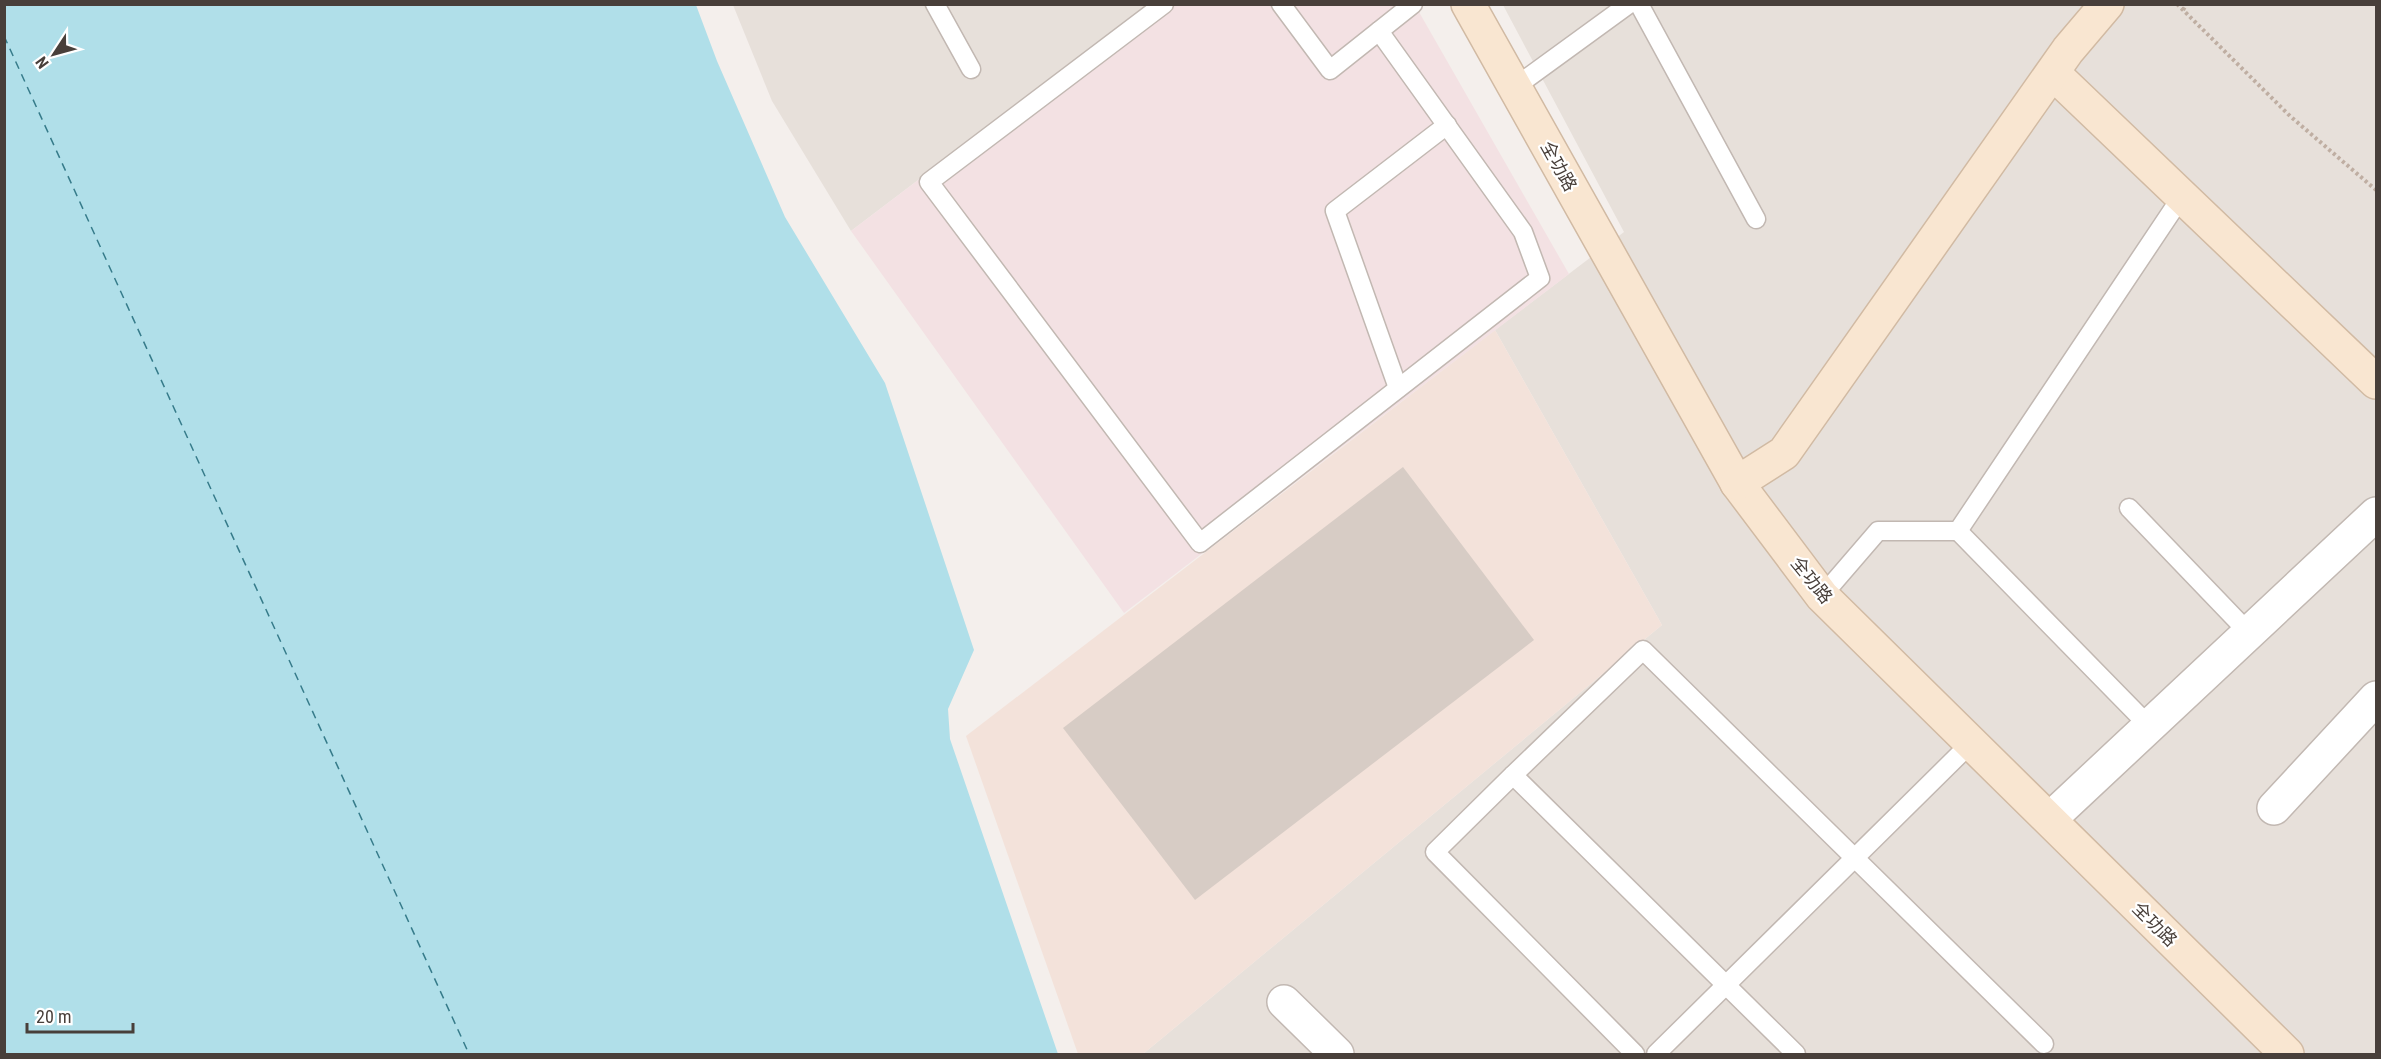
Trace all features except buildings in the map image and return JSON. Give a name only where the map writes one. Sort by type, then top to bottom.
[{"type":"street","name":"全功路","points":[[1468,4],[1737,483],[1821,596],[2287,1054]]},
{"type":"street","points":[[1737,483],[1784,453],[2068,50],[2107,4]]},
{"type":"street","points":[[2053,73],[2376,382]]},
{"type":"street","points":[[2050,819],[2376,514]]},
{"type":"street","points":[[2274,808],[2376,698]]},
{"type":"street","points":[[1284,1002],[1337,1054]]},
{"type":"lane","points":[[935,4],[971,69]]},
{"type":"lane","points":[[1164,4],[929,182],[1200,543],[1540,278],[1523,232],[1379,31]]},
{"type":"lane","points":[[1281,4],[1330,70],[1413,4]]},
{"type":"lane","points":[[1515,87],[1629,4]]},
{"type":"lane","points":[[1639,4],[1756,219]]},
{"type":"lane","points":[[1398,388],[1335,211],[1447,125]]},
{"type":"lane","points":[[1958,531],[2182,196]]},
{"type":"lane","points":[[2129,508],[2249,633]]},
{"type":"lane","points":[[1821,596],[1878,531],[1958,531],[2150,726]]},
{"type":"lane","points":[[1635,1054],[1435,852],[1643,650],[2044,1044]]},
{"type":"lane","points":[[1656,1054],[1971,743]]},
{"type":"lane","points":[[1513,775],[1796,1054]]},
{"type":"path","points":[[2177,4],[2290,116],[2376,190]]},
{"type":"path","points":[[2183,10],[2187,4]]},
{"type":"shaded area","points":[[733,5],[1149,5],[851,231],[772,101]]},
{"type":"shaded area","points":[[1149,5],[1415,5],[1569,274],[1124,613],[851,231]]},
{"type":"shaded area","points":[[1503,5],[2376,5],[2376,1054],[1143,1054],[1662,625],[1495,330],[1624,232]]},
{"type":"shaded area","points":[[1495,330],[1662,625],[1143,1054],[1078,1054],[966,736]]},
{"type":"water","points":[[5,4],[696,5],[717,61],[785,217],[885,383],[974,650],[948,709],[950,739],[1058,1054],[5,1054]]},
{"type":"ferry route","points":[[4,36],[469,1054]]}]
